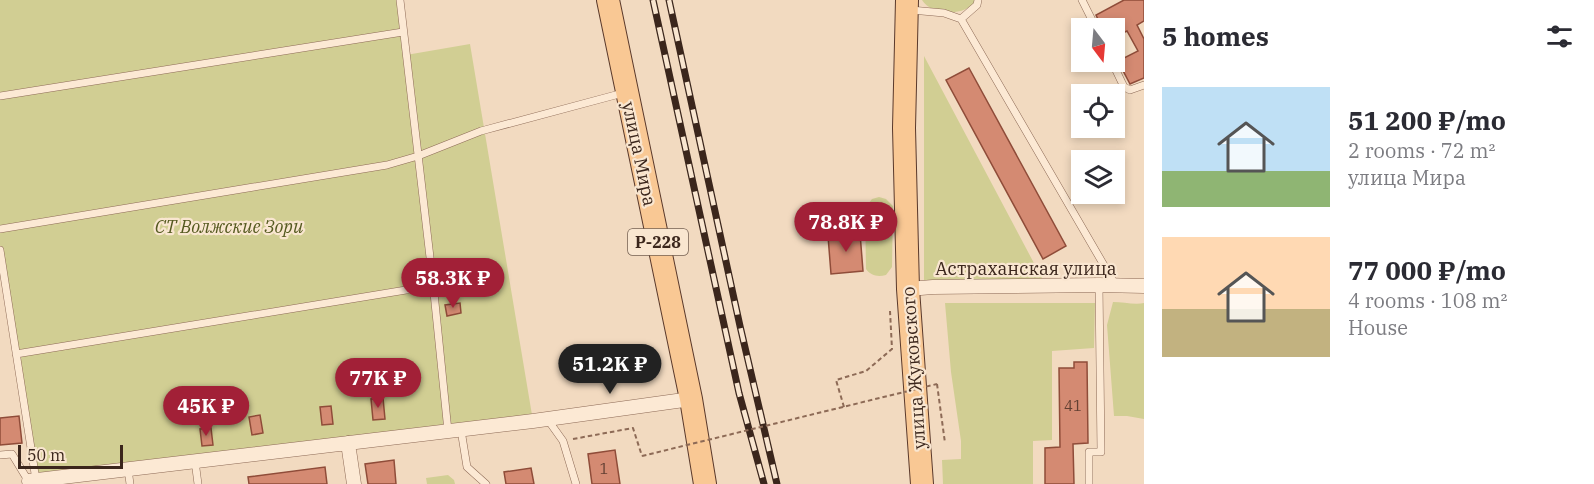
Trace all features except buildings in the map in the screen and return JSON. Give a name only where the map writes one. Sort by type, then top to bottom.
[{"type":"main road","name":"улица Мира","points":[[608,0],[691,399],[705,484]]},
{"type":"main road","name":"улица Жуковского","points":[[907,5],[904,128],[908,289],[922,484]]},
{"type":"street","name":"Астраханская улица","points":[[908,289],[1144,286]]},
{"type":"street","points":[[31,482],[548,420],[691,399]]},
{"type":"street","points":[[348,443],[354,484]]},
{"type":"lane","points":[[400,0],[433,283],[455,431],[467,467],[486,484]]},
{"type":"lane","points":[[961,19],[977,5],[978,0]]},
{"type":"lane","points":[[1082,0],[1091,18]]},
{"type":"lane","points":[[907,5],[961,19],[1116,286]]},
{"type":"lane","points":[[0,96],[403,32]]},
{"type":"lane","points":[[1117,72],[1124,87],[1130,90],[1144,85]]},
{"type":"lane","points":[[0,228],[387,165],[418,156],[481,131],[626,92]]},
{"type":"lane","points":[[0,250],[16,354],[31,482]]},
{"type":"lane","points":[[16,354],[406,290],[433,283]]},
{"type":"lane","points":[[1089,484],[1089,453],[1101,452],[1099,285]]},
{"type":"lane","points":[[548,420],[563,441],[576,484]]},
{"type":"lane","points":[[0,455],[12,454],[31,482]]},
{"type":"lane","points":[[195,461],[198,484]]},
{"type":"lane","points":[[128,469],[130,484]]},
{"type":"path","points":[[844,407],[836,380],[862,373],[892,349],[890,310]]},
{"type":"path","points":[[563,441],[633,428],[642,456],[937,384],[945,443]]},
{"type":"green space","name":"СТ Волжские Зори","points":[[0,0],[400,0],[406,55],[470,44],[533,421],[36,480],[0,250]]},
{"type":"green space","points":[[922,0],[976,0],[971,6],[957,12],[941,12]]},
{"type":"green space","points":[[924,56],[1044,282],[924,282]]},
{"type":"green space","points":[[879,197],[886,199],[893,206],[892,267],[886,275],[880,276],[872,275],[866,269],[865,208],[872,199]]},
{"type":"green space","points":[[1113,302],[1144,303],[1144,419],[1114,416],[1107,325]]},
{"type":"green space","points":[[945,303],[1095,303],[1094,348],[1052,351],[1052,440],[1033,441],[1033,484],[943,484],[942,460],[961,459],[961,441],[951,372]]},
{"type":"green space","points":[[448,475],[455,484],[427,484],[426,478]]},
{"type":"railway","points":[[653,0],[739,393],[764,484]]},
{"type":"railway","points":[[669,0],[777,484]]}]
